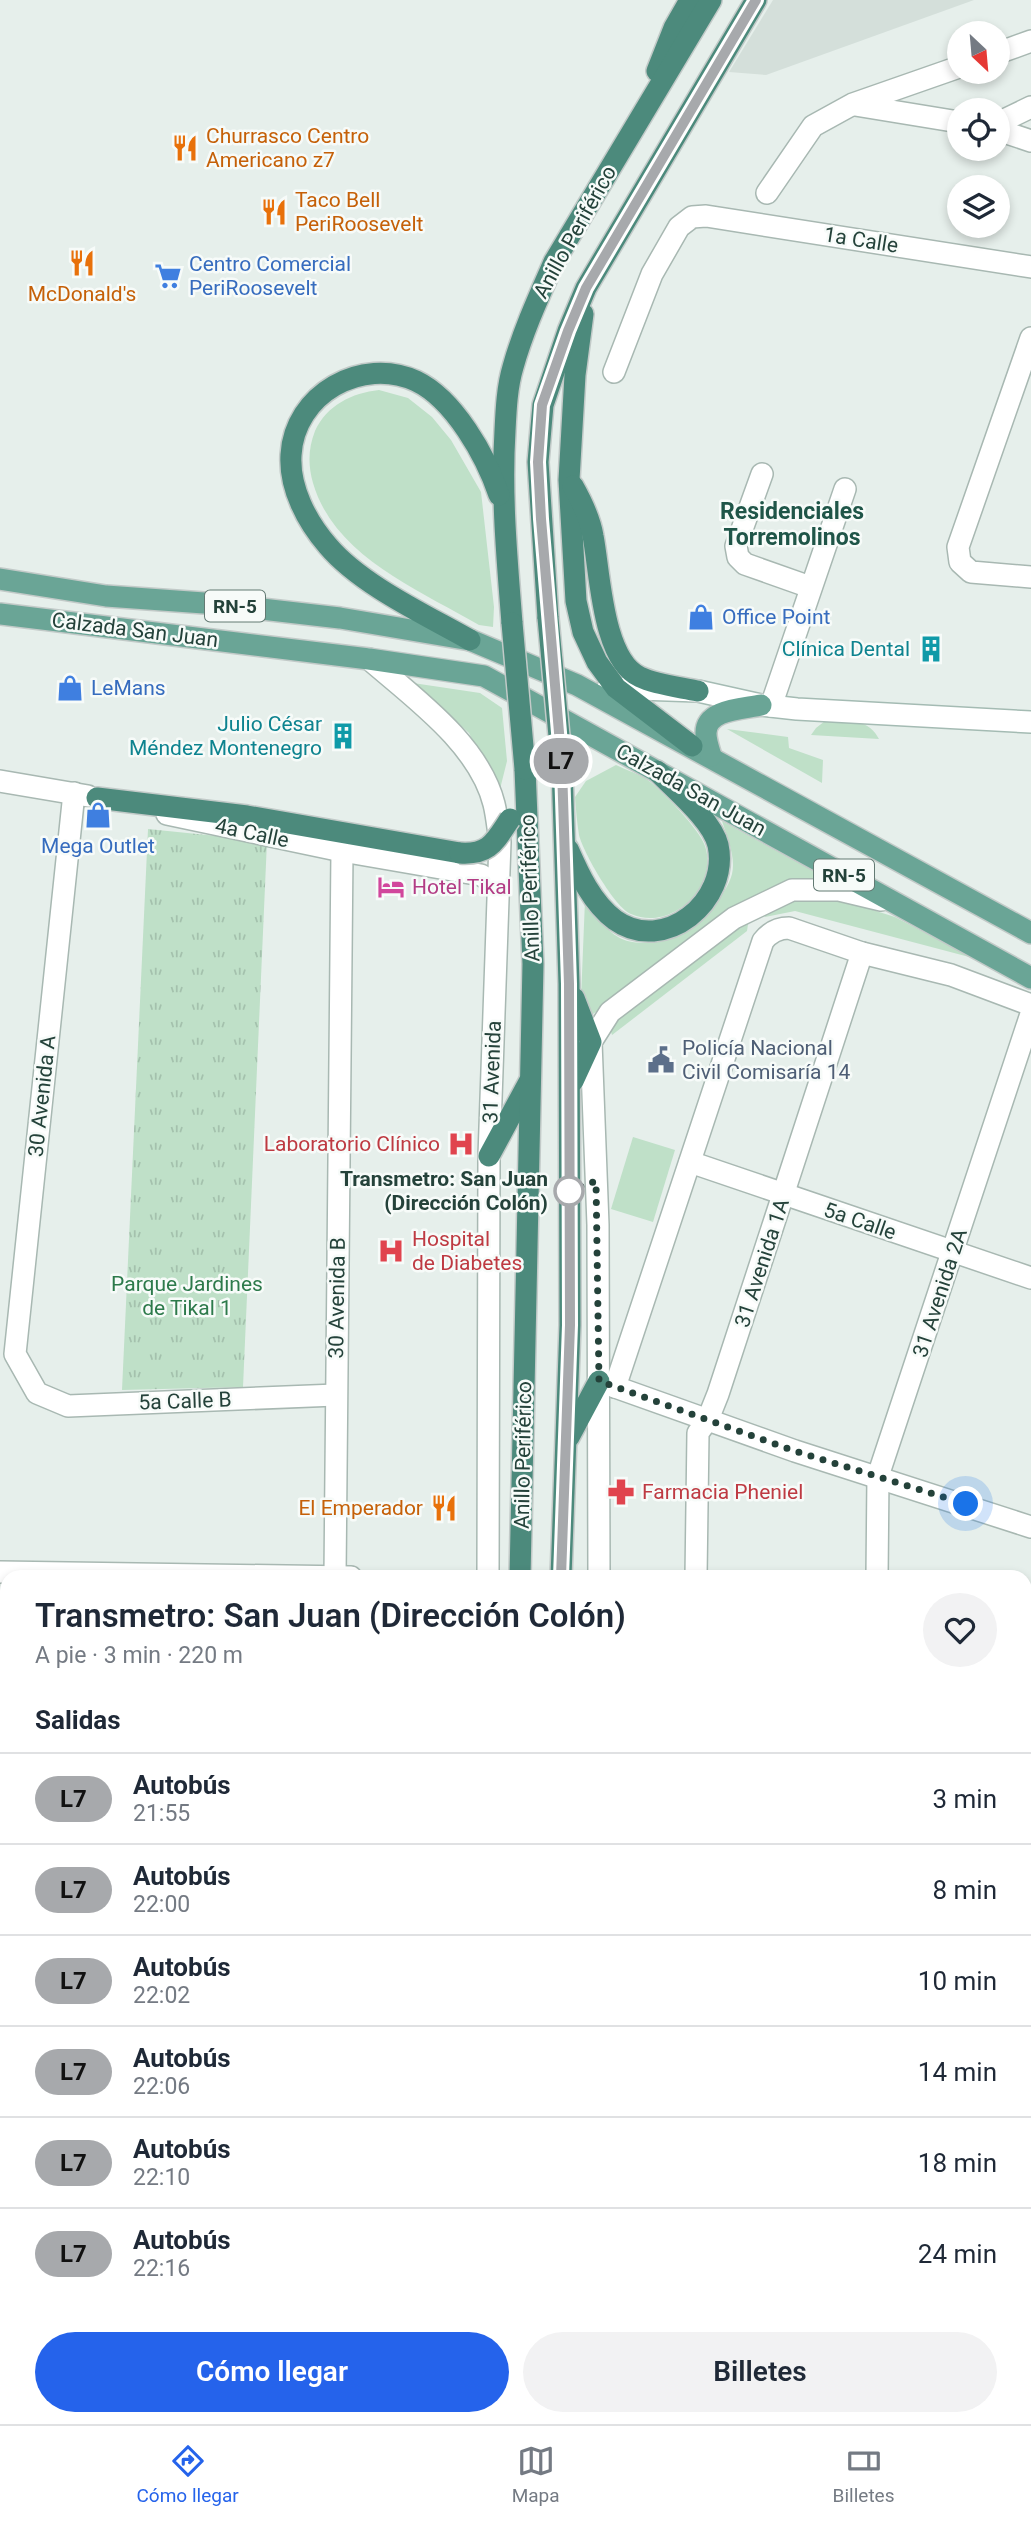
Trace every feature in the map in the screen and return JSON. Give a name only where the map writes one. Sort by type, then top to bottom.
[{"type":"highway","points":[[667,0],[674,28]]},
{"type":"highway","points":[[650,100],[660,60],[690,0]]},
{"type":"highway","name":"Anillo Periférico","points":[[520,1570],[533,964],[525,769],[503,509],[506,403],[512,368],[534,306],[554,262],[711,0]]},
{"type":"highway","name":"Anillo Periférico","points":[[561,1570],[570,1325],[569,984],[562,768],[548,618],[538,462],[542,405],[586,288],[756,0]]},
{"type":"highway","points":[[586,288],[575,375],[569,480],[583,632],[597,662],[616,688],[701,751]]},
{"type":"highway","points":[[470,640],[390,594],[351,567],[330,548],[313,526],[300,501],[292,474],[294,436],[312,403],[342,380],[370,373],[398,375],[432,392],[466,430],[483,457],[503,509]]},
{"type":"highway","points":[[569,480],[586,511],[593,536],[607,622],[617,650],[638,677],[698,691]]},
{"type":"highway","points":[[563,837],[590,892],[616,920],[645,931],[677,926],[691,917],[705,902],[714,884],[719,863],[718,844],[708,824],[657,771]]},
{"type":"highway","points":[[97,799],[247,816],[460,853],[477,853],[489,848],[526,793]]},
{"type":"highway","points":[[569,984],[591,1042],[577,1069],[569,1093]]},
{"type":"highway","points":[[489,1156],[532,1077]]},
{"type":"highway","points":[[566,1442],[607,1384]]},
{"type":"main road","name":"Calzada San Juan","points":[[0,579],[106,596],[218,604],[340,618],[470,640],[578,685],[1031,933]]},
{"type":"main road","name":"Calzada San Juan","points":[[0,614],[369,659],[484,676],[1031,978]]},
{"type":"main road","points":[[701,751],[707,726],[718,714],[766,706]]},
{"type":"street","points":[[1010,49],[1031,41]]},
{"type":"street","points":[[767,192],[813,125],[853,104],[947,71]]},
{"type":"street","points":[[853,104],[947,120]]},
{"type":"street","points":[[1010,117],[1031,107]]},
{"type":"street","points":[[1010,134],[1031,141]]},
{"type":"street","name":"1a Calle","points":[[614,372],[652,274],[679,227],[692,216],[1031,267]]},
{"type":"street","points":[[1031,338],[958,547],[960,562],[971,572],[1031,577]]},
{"type":"street","points":[[762,474],[736,546],[738,557],[746,564],[810,587]]},
{"type":"street","points":[[766,706],[845,488]]},
{"type":"street","name":"31 Avenida","points":[[369,659],[436,719],[470,754],[494,804],[500,842],[489,1156],[488,1570]]},
{"type":"street","points":[[578,685],[698,691],[766,706],[1031,722]]},
{"type":"street","name":"4a Calle","points":[[0,781],[74,793],[342,851],[481,874],[499,891]]},
{"type":"street","name":"30 Avenida A","points":[[37,1393],[15,1354],[74,793]]},
{"type":"street","name":"30 Avenida B","points":[[335,1570],[342,851]]},
{"type":"street","points":[[599,1570],[607,1384],[591,1042],[610,1012],[734,918],[792,890],[839,890],[861,894],[902,909]]},
{"type":"street","points":[[607,1384],[690,1162],[763,941],[774,931],[789,928],[862,953],[951,975],[1031,1005]]},
{"type":"street","name":"31 Avenida 1A","points":[[696,1570],[698,1433],[708,1419],[785,1195],[862,953]]},
{"type":"street","name":"31 Avenida 2A","points":[[877,1570],[878,1476],[1031,1014]]},
{"type":"street","name":"5a Calle","points":[[690,1162],[1031,1278]]},
{"type":"street","points":[[607,1384],[795,1451],[1031,1527]]},
{"type":"street","name":"5a Calle B","points":[[37,1393],[68,1406],[336,1395]]},
{"type":"shaded area","points":[[773,0],[974,0],[766,75],[729,72]]},
{"type":"green space","points":[[379,390],[408,398],[432,417],[451,440],[481,492],[494,607],[493,627],[479,625],[381,568],[339,531],[324,509],[310,470],[310,451],[315,431],[333,407],[350,397]]},
{"type":"green space","points":[[413,683],[480,693],[502,708],[507,761],[499,793],[469,733]]},
{"type":"green space","points":[[825,721],[863,724],[879,739],[811,735]]},
{"type":"green space","points":[[727,729],[788,737],[789,748],[823,760],[822,783]]},
{"type":"green space","points":[[616,765],[641,776],[656,787],[689,822],[705,846],[705,876],[698,890],[676,911],[661,917],[646,918],[624,910],[600,879],[579,835],[575,797],[586,781]]},
{"type":"green space","points":[[722,821],[828,879],[787,882],[734,906],[580,1024],[585,900],[606,927],[622,939],[638,943],[654,941],[688,927],[716,902],[732,874],[732,854]]},
{"type":"green space","name":"Parque Jardines de Tikal 1","points":[[148,829],[267,841],[243,1387],[122,1390]]},
{"type":"green space","points":[[795,898],[838,899],[895,917],[973,958],[795,911],[765,917],[761,909]]},
{"type":"green space","points":[[749,918],[747,931],[612,1035],[609,1026]]},
{"type":"green space","points":[[633,1137],[675,1150],[653,1222],[611,1209]]},
{"type":"bus line","name":"L7","points":[[561,1570],[570,1325],[569,984],[562,768],[550,643],[538,462],[542,405],[586,288],[756,0]]},
{"type":"place","name":"Churrasco Centro Americano z7","points":[[185,148]]},
{"type":"place","name":"Taco Bell PeriRoosevelt","points":[[274,212]]},
{"type":"place","name":"McDonald's","points":[[82,263]]},
{"type":"place","name":"Centro Comercial PeriRoosevelt","points":[[168,276]]},
{"type":"place","name":"Office Point","points":[[701,617]]},
{"type":"place","name":"Clínica Dental","points":[[931,649]]},
{"type":"place","name":"LeMans","points":[[70,688]]},
{"type":"place","name":"Julio César Méndez Montenegro","points":[[343,736]]},
{"type":"place","name":"Mega Outlet","points":[[98,815]]},
{"type":"place","name":"Hotel Tikal","points":[[391,887]]},
{"type":"place","name":"Policía Nacional Civil Comisaría 14","points":[[661,1060]]},
{"type":"place","name":"Laboratorio Clínico","points":[[461,1144]]},
{"type":"place","name":"Transmetro: San Juan (Dirección Colón)","points":[[569,1191]]},
{"type":"place","name":"Hospital de Diabetes","points":[[391,1251]]},
{"type":"place","name":"Farmacia Pheniel","points":[[621,1492]]},
{"type":"place","name":"El Emperador","points":[[444,1508]]},
{"type":"district","name":"Residenciales Torremolinos","points":[[792,524]]},
{"type":"route","points":[[569,1191],[596,1181],[599,1381],[795,1451],[966,1504]]}]
